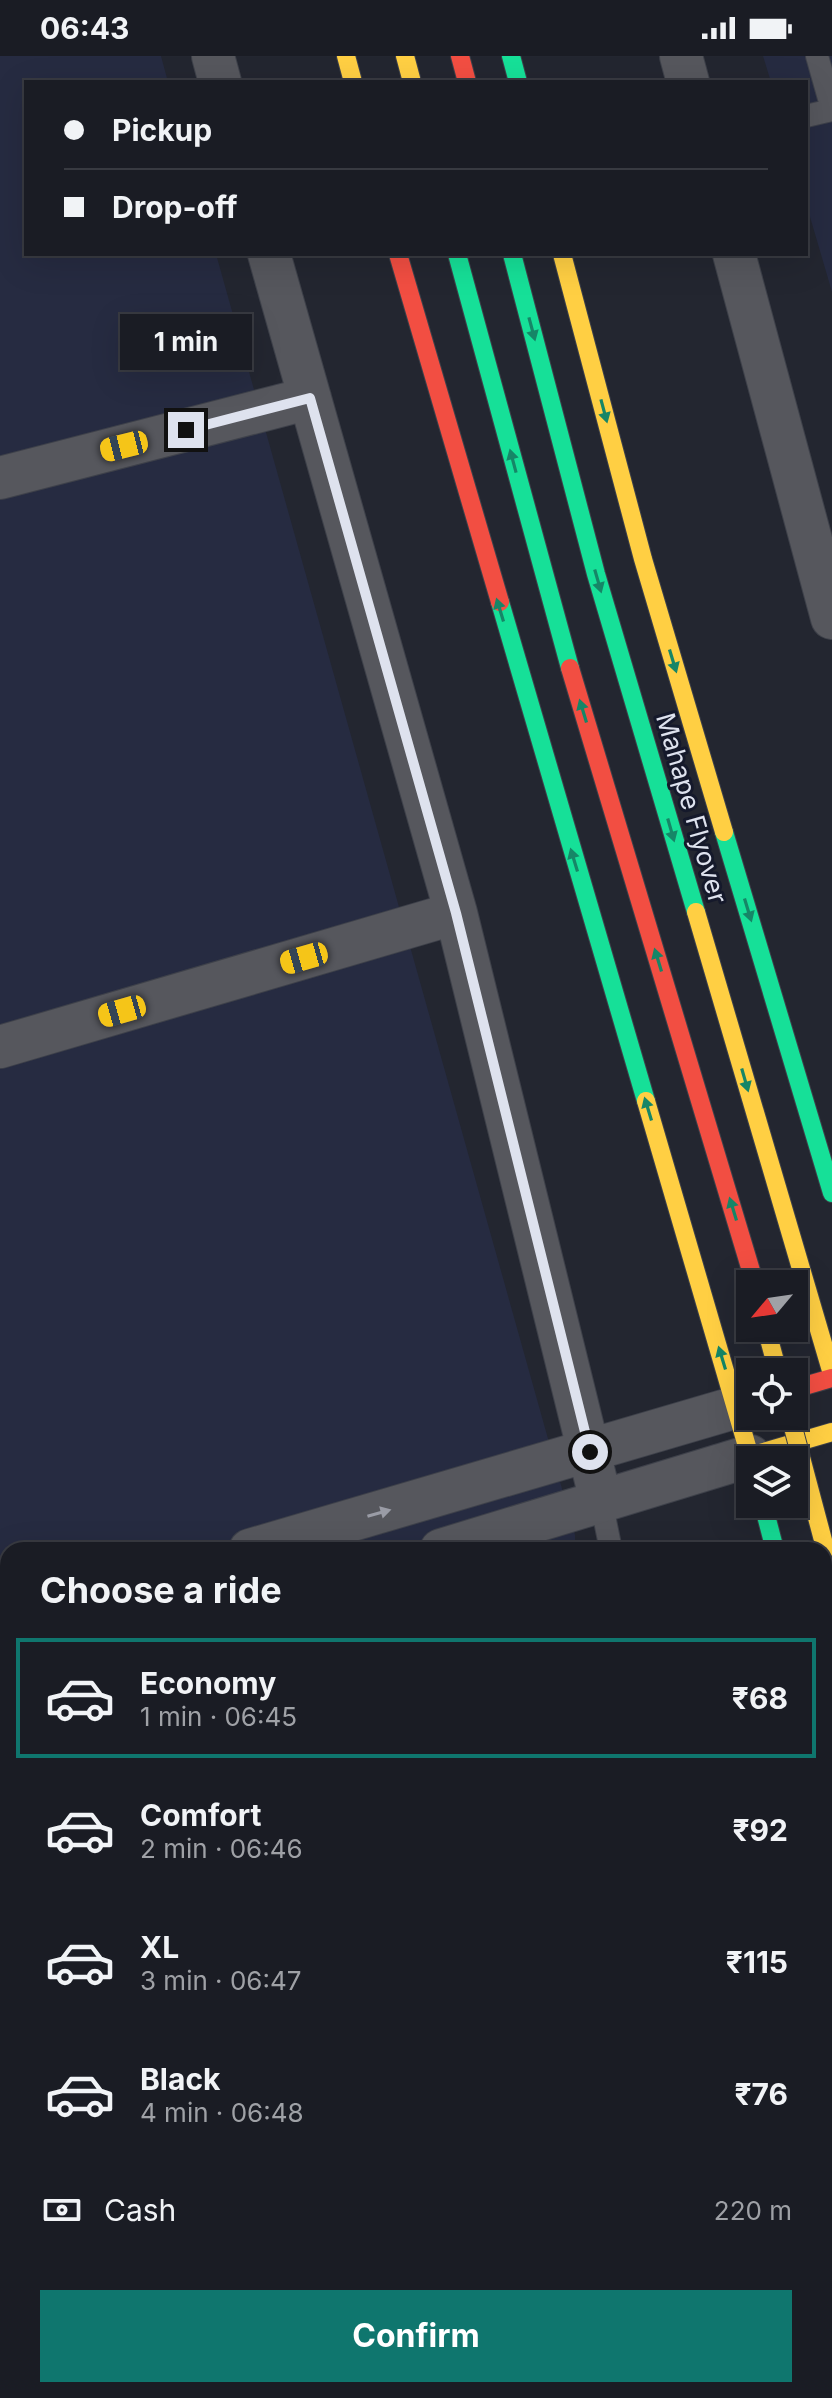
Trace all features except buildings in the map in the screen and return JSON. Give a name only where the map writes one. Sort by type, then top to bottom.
[{"type":"main road","points":[[346,56],[352,80]]},
{"type":"main road","points":[[405,56],[411,80]]},
{"type":"main road","points":[[460,56],[466,80]]},
{"type":"main road","points":[[511,56],[517,80]]},
{"type":"main road","points":[[399,256],[736,1382]]},
{"type":"main road","points":[[458,256],[547,591],[751,1270]]},
{"type":"main road","name":"Mahape Flyover","points":[[513,256],[596,574],[832,1376]]},
{"type":"main road","points":[[563,256],[643,559],[832,1193]]},
{"type":"main road","points":[[808,1384],[832,1376]]},
{"type":"main road","points":[[794,1430],[823,1542]]},
{"type":"main road","points":[[788,1446],[832,1432]]},
{"type":"main road","points":[[767,1518],[773,1542]]},
{"type":"street","points":[[213,56],[219,80]]},
{"type":"street","points":[[681,56],[687,80]]},
{"type":"street","points":[[270,256],[456,913],[601,1501]]},
{"type":"street","points":[[735,256],[832,618]]},
{"type":"street","points":[[0,478],[310,398]]},
{"type":"street","points":[[0,1047],[456,913]]},
{"type":"street","points":[[309,1542],[338,1538],[590,1452],[736,1407]]},
{"type":"street","points":[[467,1542],[736,1462]]},
{"type":"lane","points":[[808,115],[832,109],[817,56]]},
{"type":"lane","points":[[601,1501],[609,1542]]},
{"type":"shaded area","points":[[0,56],[161,56],[167,80],[24,80],[24,256],[217,256],[575,1542],[0,1542]]},
{"type":"shaded area","points":[[763,56],[832,56],[832,292],[808,210],[808,80],[770,80]]},
{"type":"traffic: fast","points":[[511,56],[517,80]]},
{"type":"traffic: fast","points":[[458,256],[570,668]]},
{"type":"traffic: fast","points":[[513,256],[596,574],[696,912]]},
{"type":"traffic: fast","points":[[500,602],[646,1101]]},
{"type":"traffic: fast","points":[[724,832],[832,1193]]},
{"type":"traffic: fast","points":[[767,1518],[773,1542]]},
{"type":"traffic: slow","points":[[346,56],[352,80]]},
{"type":"traffic: slow","points":[[405,56],[411,80]]},
{"type":"traffic: slow","points":[[563,256],[643,559],[724,832]]},
{"type":"traffic: slow","points":[[696,912],[832,1374]]},
{"type":"traffic: slow","points":[[646,1101],[747,1446]]},
{"type":"traffic: slow","points":[[770,1342],[774,1358]]},
{"type":"traffic: slow","points":[[794,1430],[823,1542]]},
{"type":"traffic: slow","points":[[784,1446],[832,1432]]},
{"type":"traffic: jam","points":[[460,56],[466,80]]},
{"type":"traffic: jam","points":[[399,256],[500,602]]},
{"type":"traffic: jam","points":[[570,668],[751,1270]]},
{"type":"traffic: jam","points":[[808,1385],[832,1378]]},
{"type":"route","points":[[186,430],[310,398],[456,913],[590,1452]]}]
